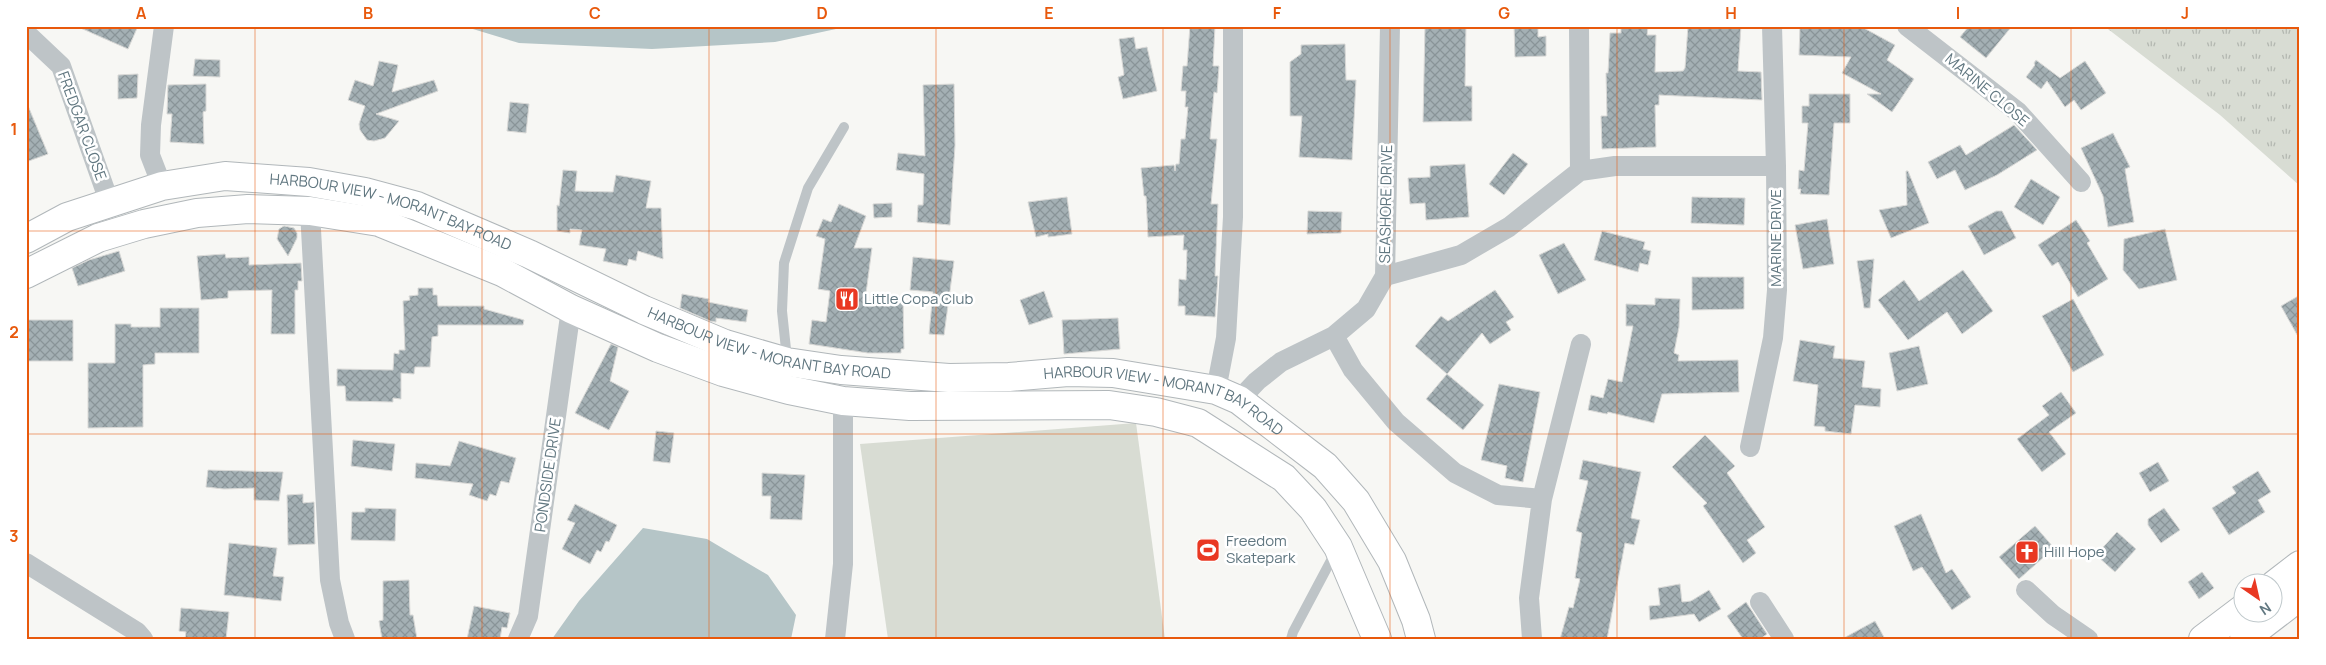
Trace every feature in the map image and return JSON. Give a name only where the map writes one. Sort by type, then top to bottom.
[{"type":"highway","name":"HARBOUR VIEW - MORANT BAY ROAD","points":[[26,239],[67,217],[162,186],[225,176],[309,182],[366,192],[417,206],[481,232],[644,310],[718,341],[787,362],[841,370],[949,378],[1009,377],[1068,372],[1113,373],[1227,395],[1325,466],[1356,501],[1392,561],[1416,620],[1421,639]]},
{"type":"highway","name":"HARBOUR VIEW - MORANT BAY ROAD","points":[[26,274],[98,238],[144,224],[197,213],[240,209],[310,211],[379,222],[502,272],[571,309],[658,348],[723,372],[789,390],[843,401],[910,406],[1109,405],[1156,412],[1198,423],[1284,478],[1313,509],[1338,547],[1377,639]]},
{"type":"highway","points":[[2244,639],[2292,599],[2300,565]]},
{"type":"highway","points":[[2203,639],[2234,616]]},
{"type":"street","points":[[162,186],[150,155],[151,125],[164,26]]},
{"type":"street","points":[[1227,395],[1226,338],[1233,217],[1233,26]]},
{"type":"street","name":"SEASHORE DRIVE","points":[[1227,395],[1257,381],[1281,362],[1334,336],[1366,309],[1384,276],[1390,26]]},
{"type":"street","points":[[1579,26],[1580,171]]},
{"type":"street","name":"MARINE DRIVE","points":[[1750,447],[1773,338],[1777,290],[1772,26]]},
{"type":"street","name":"MARINE CLOSE","points":[[1907,26],[2018,112],[2082,182]]},
{"type":"street","name":"FREDGAR CLOSE","points":[[26,33],[61,66],[110,204]]},
{"type":"street","points":[[1384,276],[1461,255],[1509,228],[1580,171],[1614,166],[1776,166]]},
{"type":"street","points":[[310,211],[330,580],[339,623],[345,639]]},
{"type":"street","name":"PONDSIDE DRIVE","points":[[518,639],[528,616],[571,309]]},
{"type":"street","points":[[1334,336],[1353,370],[1396,422],[1455,473],[1498,495],[1542,498]]},
{"type":"street","points":[[1532,639],[1529,598],[1542,498],[1581,344]]},
{"type":"street","points":[[835,639],[843,564],[843,401]]},
{"type":"street","points":[[26,562],[137,632],[143,639]]},
{"type":"street","points":[[2026,590],[2053,615],[2088,639]]},
{"type":"street","points":[[1760,602],[1784,639]]},
{"type":"lane","points":[[787,362],[782,312],[784,263],[808,188],[844,127]]},
{"type":"lane","points":[[1291,639],[1338,547]]},
{"type":"green space","points":[[2104,26],[2300,26],[2300,186],[2220,115]]},
{"type":"green space","points":[[1136,423],[1165,639],[888,639],[860,444]]},
{"type":"shaded area","points":[[463,26],[850,26],[775,42],[652,49],[519,43]]},
{"type":"shaded area","points":[[643,528],[707,539],[768,575],[796,615],[791,639],[552,639],[579,601]]},
{"type":"building","points":[[76,26],[138,26],[128,49]]},
{"type":"building","points":[[1190,26],[1215,26],[1213,66],[1219,66],[1217,93],[1214,92],[1210,139],[1217,139],[1211,204],[1218,204],[1215,276],[1218,276],[1215,317],[1185,315],[1185,306],[1178,306],[1179,279],[1186,280],[1187,250],[1183,250],[1184,235],[1148,237],[1146,196],[1144,196],[1141,168],[1174,165],[1175,171],[1176,164],[1179,164],[1181,139],[1185,139],[1188,107],[1185,107],[1186,91],[1181,91],[1183,66],[1187,66]]},
{"type":"building","points":[[1425,26],[1466,26],[1465,86],[1472,86],[1472,121],[1423,122]]},
{"type":"building","points":[[1514,26],[1538,27],[1538,37],[1546,36],[1546,56],[1515,57]]},
{"type":"building","points":[[1621,26],[1648,27],[1647,35],[1656,35],[1655,72],[1683,71],[1685,68],[1688,26],[1741,26],[1738,71],[1761,72],[1762,100],[1659,95],[1659,105],[1655,105],[1656,147],[1602,149],[1601,116],[1607,116],[1606,73],[1608,73],[1610,33],[1621,33]]},
{"type":"building","points":[[1800,26],[1860,26],[1895,45],[1887,60],[1914,79],[1892,112],[1867,94],[1881,94],[1842,73],[1851,57],[1799,55]]},
{"type":"building","points":[[1969,26],[2012,26],[1986,58],[1960,37]]},
{"type":"building","points":[[1134,37],[1136,49],[1147,47],[1157,91],[1123,99],[1118,77],[1124,75],[1119,39]]},
{"type":"building","points":[[1345,44],[1346,80],[1356,80],[1352,160],[1299,157],[1302,116],[1290,116],[1290,62],[1301,54],[1301,45]]},
{"type":"building","points":[[195,59],[220,60],[220,77],[193,76]]},
{"type":"building","points":[[2036,60],[2060,78],[2085,61],[2106,93],[2081,110],[2074,100],[2065,107],[2047,81],[2041,89],[2026,77],[2035,65]]},
{"type":"building","points":[[379,61],[398,65],[392,92],[434,80],[438,91],[376,114],[399,121],[385,138],[374,141],[367,140],[360,130],[359,124],[365,106],[348,100],[355,80],[373,86]]},
{"type":"building","points":[[138,74],[137,98],[118,99],[118,75]]},
{"type":"building","points":[[206,84],[206,111],[203,112],[204,144],[170,142],[172,114],[167,114],[168,85]]},
{"type":"building","points":[[954,84],[955,145],[950,225],[917,222],[918,205],[923,205],[924,174],[896,170],[898,153],[925,156],[923,85]]},
{"type":"building","points":[[1809,94],[1850,94],[1850,123],[1834,123],[1829,195],[1800,194],[1801,189],[1798,189],[1799,170],[1804,171],[1808,123],[1802,123],[1802,106],[1809,106]]},
{"type":"building","points":[[26,101],[48,154],[26,162]]},
{"type":"building","points":[[510,102],[529,104],[526,133],[507,131]]},
{"type":"building","points":[[2014,125],[2037,150],[1997,175],[1965,190],[1955,170],[1937,179],[1928,162],[1960,145],[1966,155]]},
{"type":"building","points":[[2113,133],[2130,167],[2125,169],[2134,222],[2108,227],[2103,196],[2081,148]]},
{"type":"building","points":[[1513,153],[1528,164],[1504,195],[1489,184]]},
{"type":"building","points":[[1465,164],[1469,217],[1426,220],[1425,203],[1410,204],[1408,178],[1430,177],[1430,166]]},
{"type":"building","points":[[563,170],[577,171],[575,191],[613,192],[616,175],[651,181],[646,208],[661,208],[663,259],[638,251],[636,261],[629,259],[627,266],[603,261],[606,249],[579,245],[582,230],[570,229],[570,233],[557,231],[557,205],[559,206]]},
{"type":"building","points":[[1906,171],[1908,171],[1929,223],[1891,238],[1879,210],[1907,205]]},
{"type":"building","points":[[2031,179],[2060,197],[2043,225],[2014,207]]},
{"type":"building","points":[[1067,197],[1072,234],[1048,237],[1048,234],[1036,237],[1028,202]]},
{"type":"building","points":[[1692,197],[1745,198],[1744,225],[1691,223]]},
{"type":"building","points":[[892,203],[892,217],[874,218],[873,204]]},
{"type":"building","points":[[839,204],[866,216],[854,248],[872,248],[865,301],[903,300],[904,349],[901,349],[901,353],[868,353],[809,344],[812,320],[826,322],[830,291],[818,289],[825,239],[816,236],[823,219],[831,222]]},
{"type":"building","points":[[1308,211],[1342,212],[1341,233],[1307,234]]},
{"type":"building","points":[[1996,211],[2002,211],[2016,238],[1984,255],[1968,226]]},
{"type":"building","points":[[1827,219],[1834,264],[1803,269],[1795,225]]},
{"type":"building","points":[[2076,220],[2090,241],[2087,243],[2108,279],[2078,297],[2058,262],[2052,266],[2038,245]]},
{"type":"building","points":[[284,226],[294,228],[297,233],[297,238],[288,256],[277,239],[279,229]]},
{"type":"building","points":[[2165,229],[2177,280],[2139,289],[2123,270],[2124,239]]},
{"type":"building","points":[[1602,231],[1645,242],[1643,249],[1651,251],[1648,265],[1640,263],[1638,272],[1594,260]]},
{"type":"building","points":[[1564,243],[1586,280],[1558,294],[1539,255]]},
{"type":"building","points":[[119,251],[125,271],[78,286],[72,268],[89,260]]},
{"type":"building","points":[[225,254],[226,258],[249,257],[249,265],[301,263],[302,281],[298,281],[298,290],[295,290],[295,334],[271,334],[272,290],[228,291],[228,298],[201,300],[197,256]]},
{"type":"building","points":[[913,257],[954,261],[944,335],[929,334],[933,292],[910,290]]},
{"type":"building","points":[[1874,259],[1870,308],[1864,308],[1857,261]]},
{"type":"building","points":[[1963,270],[1993,311],[1962,334],[1947,312],[1908,340],[1878,300],[1904,280],[1919,301]]},
{"type":"building","points":[[1692,277],[1744,277],[1744,309],[1692,310]]},
{"type":"building","points":[[418,288],[433,288],[433,295],[437,295],[438,306],[484,306],[484,309],[524,320],[523,325],[438,325],[438,336],[432,337],[430,367],[415,367],[414,374],[401,373],[401,399],[393,398],[393,402],[346,401],[345,386],[337,386],[337,369],[393,370],[394,353],[399,354],[399,350],[405,350],[403,301],[410,300],[409,296],[418,295]]},
{"type":"building","points":[[1495,290],[1514,317],[1506,322],[1511,330],[1490,344],[1482,333],[1447,374],[1415,346],[1441,316],[1448,321]]},
{"type":"building","points":[[1044,291],[1053,317],[1029,325],[1020,300]]},
{"type":"building","points":[[682,294],[709,299],[708,302],[748,310],[746,322],[716,318],[716,322],[710,321],[680,308]]},
{"type":"building","points":[[2300,295],[2300,340],[2281,306]]},
{"type":"building","points":[[1655,298],[1680,299],[1679,327],[1674,353],[1679,355],[1678,361],[1738,360],[1739,392],[1662,394],[1654,423],[1608,412],[1607,414],[1588,410],[1591,395],[1603,398],[1608,379],[1622,382],[1633,326],[1626,326],[1626,304],[1655,305]]},
{"type":"building","points":[[2073,299],[2104,355],[2073,372],[2042,316]]},
{"type":"building","points":[[160,308],[199,308],[199,353],[155,353],[155,364],[143,365],[143,427],[88,428],[88,363],[115,363],[115,324],[131,324],[131,327],[160,327]]},
{"type":"building","points":[[1118,318],[1120,349],[1064,354],[1062,320]]},
{"type":"building","points":[[26,320],[73,320],[73,361],[26,361]]},
{"type":"building","points":[[1800,340],[1835,346],[1833,358],[1865,361],[1862,387],[1881,389],[1880,407],[1855,405],[1851,434],[1825,431],[1825,427],[1814,426],[1818,385],[1793,381]]},
{"type":"building","points":[[611,344],[618,347],[610,381],[629,391],[609,430],[575,413]]},
{"type":"building","points":[[1919,346],[1928,384],[1897,391],[1889,353]]},
{"type":"building","points":[[1447,374],[1484,405],[1463,430],[1426,399]]},
{"type":"building","points":[[1499,384],[1540,392],[1523,482],[1505,478],[1507,466],[1481,460]]},
{"type":"building","points":[[2061,392],[2076,413],[2049,432],[2066,454],[2042,472],[2017,439],[2049,415],[2042,406]]},
{"type":"building","points":[[656,431],[674,433],[670,463],[653,461]]},
{"type":"building","points":[[1705,435],[1735,466],[1727,473],[1765,527],[1747,540],[1756,553],[1743,563],[1703,506],[1707,503],[1672,467]]},
{"type":"building","points":[[353,440],[395,444],[392,471],[351,466]]},
{"type":"building","points":[[459,441],[516,458],[509,483],[501,481],[496,496],[490,494],[487,501],[469,495],[473,484],[415,478],[416,463],[450,466]]},
{"type":"building","points":[[1583,460],[1641,472],[1631,518],[1640,520],[1634,545],[1625,543],[1607,639],[1560,639],[1569,607],[1573,608],[1580,579],[1575,578],[1582,533],[1576,531],[1588,481],[1579,479]]},
{"type":"building","points":[[2158,462],[2169,481],[2150,492],[2139,473]]},
{"type":"building","points":[[208,470],[283,472],[279,501],[254,500],[254,488],[224,489],[206,487]]},
{"type":"building","points":[[2258,471],[2271,492],[2258,500],[2265,512],[2229,535],[2212,508],[2236,493],[2232,487]]},
{"type":"building","points":[[762,473],[805,475],[802,520],[770,519],[771,496],[762,496]]},
{"type":"building","points":[[303,494],[303,503],[314,502],[315,544],[288,545],[287,495]]},
{"type":"building","points":[[575,504],[617,525],[609,542],[606,541],[601,552],[597,550],[590,564],[562,549],[575,523],[567,520]]},
{"type":"building","points":[[365,508],[396,509],[395,541],[351,540],[352,512],[365,512]]},
{"type":"building","points":[[2164,508],[2180,530],[2161,543],[2148,525],[2148,519]]},
{"type":"building","points":[[1921,514],[1946,573],[1952,569],[1971,597],[1952,610],[1922,567],[1913,571],[1894,526]]},
{"type":"building","name":"Hill Hope","points":[[2035,526],[2054,548],[2019,579],[1999,557]]},
{"type":"building","points":[[2117,532],[2136,549],[2115,572],[2096,555]]},
{"type":"building","points":[[229,543],[277,548],[273,576],[284,577],[281,601],[224,595]]},
{"type":"building","points":[[2202,572],[2214,588],[2199,599],[2188,582]]},
{"type":"building","points":[[409,580],[410,615],[413,615],[417,639],[382,639],[379,621],[383,620],[383,581]]},
{"type":"building","points":[[1680,584],[1682,602],[1691,601],[1709,590],[1721,609],[1699,622],[1694,614],[1650,620],[1649,606],[1660,605],[1658,588]]},
{"type":"building","points":[[1746,602],[1767,634],[1760,639],[1743,639],[1727,616]]},
{"type":"building","points":[[474,606],[510,613],[507,628],[502,627],[500,639],[467,639]]},
{"type":"building","points":[[181,608],[229,612],[226,639],[185,639],[186,632],[179,631]]},
{"type":"building","points":[[1875,621],[1885,639],[1842,639]]},
{"type":"place","name":"Little Copa Club","points":[[847,299]]},
{"type":"place","name":"Freedom Skatepark","points":[[1208,550]]},
{"type":"place","name":"Hill Hope","points":[[2027,552]]}]
